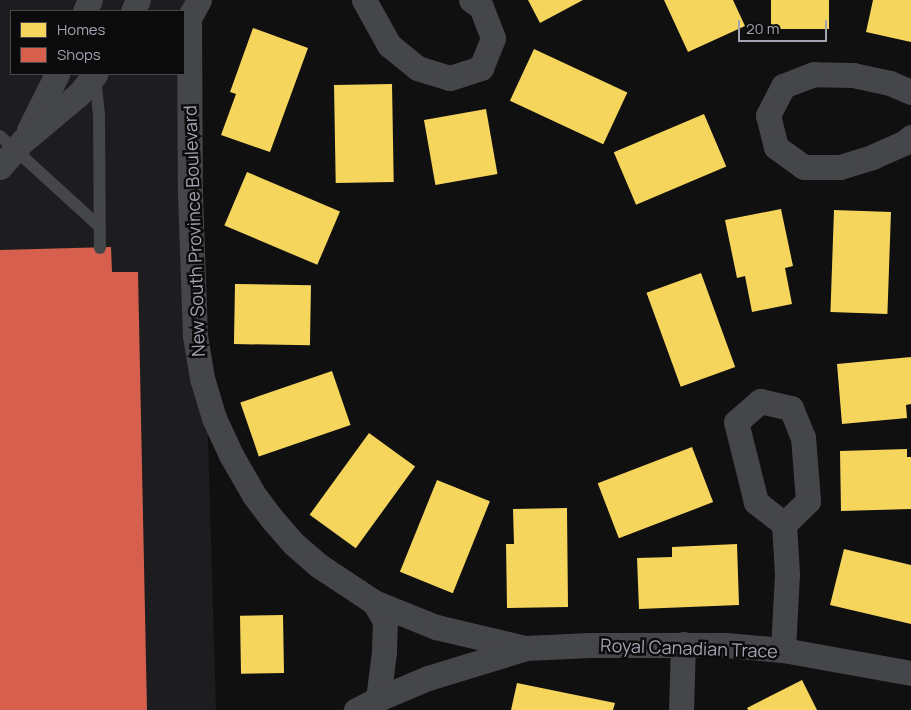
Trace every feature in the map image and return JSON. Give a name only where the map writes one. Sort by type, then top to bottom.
[{"type":"street","name":"New South Province Boulevard","points":[[198,0],[189,18],[190,184],[195,336],[202,378],[214,418],[232,455],[254,495],[273,520],[294,544],[318,565],[374,602]]},
{"type":"street","points":[[364,0],[389,46],[417,68],[450,78],[481,68],[493,38],[481,7],[471,0]]},
{"type":"street","points":[[911,92],[890,83],[853,75],[814,74],[782,86],[768,115],[776,147],[804,167],[840,167],[872,157],[904,143],[911,137]]},
{"type":"street","points":[[10,149],[56,75]]},
{"type":"street","points":[[10,149],[79,94],[94,75]]},
{"type":"street","points":[[783,650],[787,574],[784,524]]},
{"type":"street","name":"Royal Canadian Trace","points":[[374,602],[436,627],[525,648],[683,644],[783,650],[911,673]]},
{"type":"street","points":[[356,710],[378,699],[384,652],[385,621],[374,602]]},
{"type":"street","points":[[681,710],[683,644]]},
{"type":"street","name":"Royal Canadian Trace","points":[[378,699],[428,678],[525,648]]},
{"type":"lane","points":[[95,75],[99,116],[100,248]]},
{"type":"lane","points":[[10,149],[100,227]]},
{"type":"shaded area","points":[[0,0],[195,0],[216,710],[0,710]]},
{"type":"building: Homes","points":[[528,0],[583,0],[540,23]]},
{"type":"building: Homes","points":[[664,0],[733,0],[745,26],[688,52]]},
{"type":"building: Homes","points":[[771,0],[829,0],[829,29],[771,29]]},
{"type":"building: Homes","points":[[873,0],[911,0],[911,42],[866,32]]},
{"type":"building: Homes","points":[[253,28],[308,48],[270,152],[221,135],[236,94],[230,92]]},
{"type":"building: Homes","points":[[534,49],[627,93],[603,144],[510,101]]},
{"type":"building: Homes","points":[[392,84],[394,182],[336,183],[334,85]]},
{"type":"building: Homes","points":[[486,109],[497,174],[435,185],[424,120]]},
{"type":"building: Homes","points":[[704,114],[726,166],[636,205],[614,152]]},
{"type":"building: Homes","points":[[247,172],[340,211],[317,265],[224,225]]},
{"type":"building: Homes","points":[[781,209],[793,266],[785,268],[792,304],[752,312],[745,276],[737,278],[725,220]]},
{"type":"building: Homes","points":[[834,210],[891,212],[887,314],[830,312]]},
{"type":"building: Homes","points":[[701,273],[735,367],[681,387],[646,293]]},
{"type":"building: Homes","points":[[235,284],[311,285],[310,345],[234,344]]},
{"type":"building: Homes","points":[[911,357],[911,404],[906,405],[907,418],[842,424],[837,364]]},
{"type":"building: Homes","points":[[332,371],[351,425],[259,456],[240,403]]},
{"type":"building: Homes","points":[[369,433],[415,467],[356,548],[310,515]]},
{"type":"building: Homes","points":[[692,447],[713,502],[619,538],[598,483]]},
{"type":"building: Homes","points":[[907,449],[907,457],[911,457],[911,509],[841,511],[840,451]]},
{"type":"building: Homes","points":[[437,480],[490,501],[453,593],[400,572]]},
{"type":"building: Homes","points":[[567,508],[568,607],[507,608],[506,544],[514,544],[513,509]]},
{"type":"building: Homes","points":[[737,544],[739,605],[639,609],[637,558],[672,557],[672,547]]},
{"type":"building: Homes","points":[[844,549],[911,565],[911,624],[830,605]]},
{"type":"building: Homes","points":[[283,615],[284,673],[241,674],[240,616]]},
{"type":"building: Homes","points":[[802,680],[817,710],[748,710],[747,708]]},
{"type":"building: Homes","points":[[517,683],[615,703],[613,710],[511,710]]},
{"type":"building: Shops","points":[[111,247],[112,272],[138,272],[147,710],[0,710],[0,250]]}]
